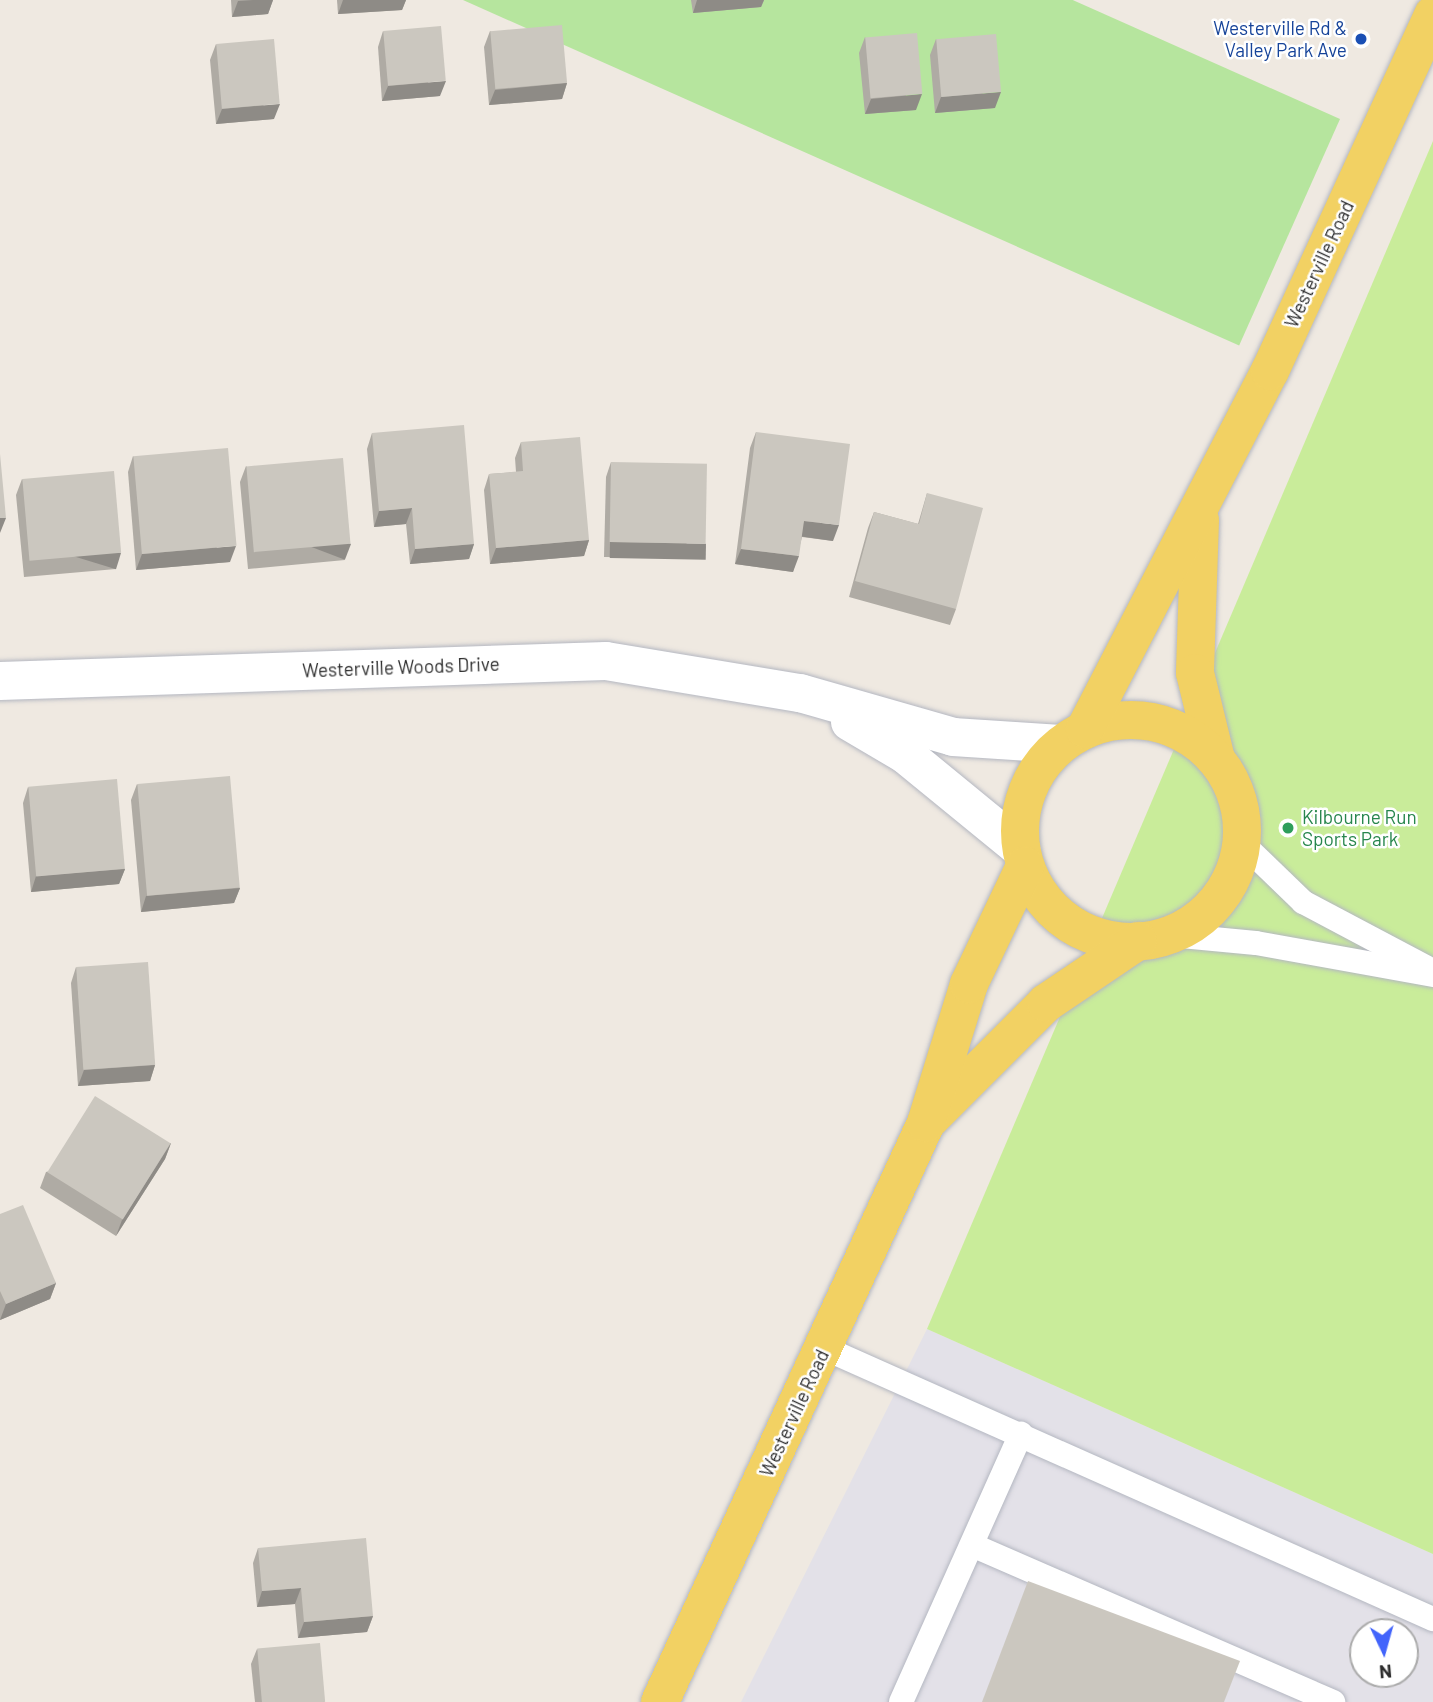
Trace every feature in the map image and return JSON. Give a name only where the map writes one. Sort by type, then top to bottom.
[{"type":"main road","name":"Westerville Road","points":[[660,1702],[926,1123],[969,984],[1023,857],[1027,791],[1073,737],[1200,511],[1433,15]]},
{"type":"main road","name":"Westerville Road","points":[[926,1123],[1046,1003],[1219,899],[1242,843],[1241,813],[1216,759],[1195,673],[1200,511]]},
{"type":"main road","name":"Westerville Road","points":[[1073,737],[1119,720],[1155,722],[1189,736],[1216,759]]},
{"type":"main road","points":[[1023,857],[1042,898],[1068,923],[1102,938],[1154,938]]},
{"type":"street","name":"Westerville Woods Drive","points":[[0,681],[606,661],[800,693],[953,737],[1073,737]]},
{"type":"street","name":"Westerville Woods Drive","points":[[800,693],[906,755],[1023,857]]},
{"type":"lane","points":[[1242,843],[1303,902],[1433,973]]},
{"type":"lane","points":[[1154,938],[1256,943],[1433,973]]},
{"type":"lane","points":[[824,1348],[1433,1619]]},
{"type":"lane","points":[[901,1702],[1021,1434]]},
{"type":"lane","points":[[972,1545],[1333,1702]]},
{"type":"shaded area","points":[[927,1329],[1433,1554],[1433,1702],[741,1702]]},
{"type":"green space","points":[[463,0],[1073,0],[1340,119],[1239,346]]},
{"type":"green space","name":"Kilbourne Run Sports Park","points":[[1433,141],[1433,1554],[927,1329]]},
{"type":"building","points":[[562,25],[567,83],[495,89],[490,31]]},
{"type":"building","points":[[441,26],[446,81],[388,86],[383,31]]},
{"type":"building","points":[[917,33],[922,94],[871,98],[865,38]]},
{"type":"building","points":[[996,34],[1001,92],[941,97],[936,39]]},
{"type":"building","points":[[274,39],[280,104],[222,109],[216,44]]},
{"type":"building","points":[[464,425],[474,544],[415,549],[412,508],[379,511],[372,433]]},
{"type":"building","points":[[756,432],[850,444],[839,525],[804,521],[799,556],[741,549]]},
{"type":"building","points":[[580,437],[589,540],[496,548],[489,474],[523,471],[521,442]]},
{"type":"building","points":[[228,448],[237,546],[142,554],[133,456]]},
{"type":"building","points":[[0,454],[6,518],[0,518]]},
{"type":"building","points":[[343,458],[350,544],[254,552],[246,466]]},
{"type":"building","points":[[611,462],[707,464],[706,544],[610,542]]},
{"type":"building","points":[[114,471],[121,553],[29,561],[22,479]]},
{"type":"building","points":[[927,493],[983,508],[956,609],[855,581],[874,512],[919,524]]},
{"type":"building","points":[[230,776],[240,888],[147,896],[137,784]]},
{"type":"building","points":[[117,779],[125,869],[36,876],[28,787]]},
{"type":"building","points":[[148,962],[155,1065],[83,1070],[76,967]]},
{"type":"building","points":[[95,1096],[170,1143],[123,1219],[47,1172]]},
{"type":"building","points":[[23,1205],[56,1283],[6,1304],[0,1291],[0,1214]]},
{"type":"building","points":[[366,1538],[373,1616],[304,1622],[301,1588],[262,1591],[258,1548]]},
{"type":"building","points":[[1028,1581],[1240,1661],[1224,1702],[982,1702]]},
{"type":"building","points":[[320,1643],[325,1702],[262,1702],[257,1648]]},
{"type":"place","name":"Westerville Rd & Valley Park Ave","points":[[1361,39]]},
{"type":"place","name":"Kilbourne Run Sports Park","points":[[1288,828]]}]
